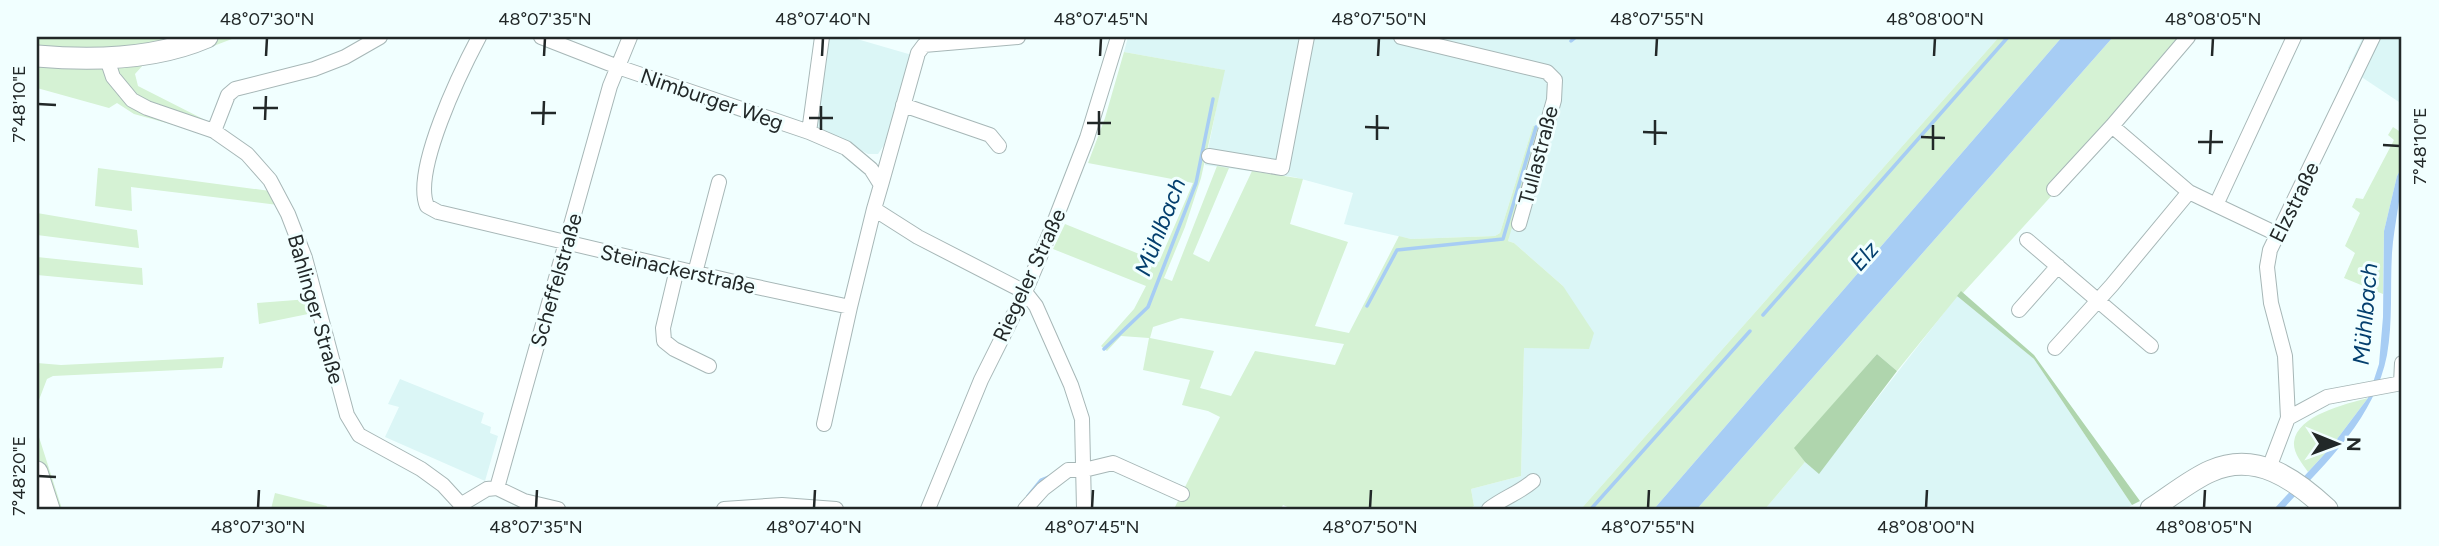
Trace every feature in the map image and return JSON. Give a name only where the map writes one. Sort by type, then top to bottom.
[{"type":"street","points":[[37,56],[107,59],[154,52],[206,37]]},
{"type":"street","points":[[214,131],[228,95],[234,89],[314,69],[345,57],[380,37]]},
{"type":"street","name":"Steinackerstraße","points":[[479,37],[457,79],[435,138],[423,196],[427,206],[438,212],[567,243],[850,307]]},
{"type":"street","name":"Nimburger Weg","points":[[541,37],[618,67],[809,132],[846,148],[871,169],[881,185]]},
{"type":"street","name":"Scheffelstraße","points":[[497,488],[596,136],[630,37]]},
{"type":"street","points":[[809,132],[822,37]]},
{"type":"street","points":[[824,424],[874,209],[918,53],[924,45],[1018,37]]},
{"type":"street","name":"Riegeler Straße","points":[[928,509],[994,351],[1025,292],[1087,138],[1118,37]]},
{"type":"street","points":[[1209,156],[1282,169],[1307,37]]},
{"type":"street","name":"Tullastraße","points":[[1401,37],[1424,39],[1547,72],[1555,80],[1554,100],[1519,224]]},
{"type":"street","points":[[2053,188],[2112,126],[2188,37]]},
{"type":"street","points":[[2216,205],[2294,37]]},
{"type":"street","name":"Elzstraße","points":[[2288,418],[2285,356],[2273,316],[2267,267],[2270,250],[2372,37]]},
{"type":"street","name":"Bahlinger Straße","points":[[107,59],[113,77],[132,100],[147,108],[214,131],[247,153],[270,180],[288,214],[305,258],[347,415],[359,435],[421,469],[443,485],[464,507]]},
{"type":"street","points":[[903,105],[989,135],[999,146]]},
{"type":"street","points":[[2112,126],[2189,192],[2277,234]]},
{"type":"street","points":[[695,273],[719,182]]},
{"type":"street","points":[[2055,348],[2189,192]]},
{"type":"street","points":[[874,209],[918,237],[1025,292],[1044,320],[1082,419],[1084,509]]},
{"type":"street","points":[[2027,240],[2151,346]]},
{"type":"street","points":[[2019,310],[2058,266]]},
{"type":"street","points":[[677,269],[663,328],[664,341],[674,349],[709,366]]},
{"type":"street","points":[[2269,468],[2288,418],[2327,397],[2402,383],[2402,363]]},
{"type":"street","points":[[1024,509],[1043,489],[1068,470],[1084,470],[1113,463],[1182,494]]},
{"type":"street","points":[[2151,509],[2211,471],[2237,465],[2269,468],[2294,481],[2321,503]]},
{"type":"street","points":[[37,472],[49,509]]},
{"type":"street","points":[[1489,509],[1533,481]]},
{"type":"street","points":[[464,507],[487,489],[497,488],[524,500],[558,509]]},
{"type":"street","points":[[724,509],[782,505],[836,509]]},
{"type":"shaded area","points":[[829,37],[850,37],[912,55],[884,145],[878,154],[868,154],[816,126]]},
{"type":"shaded area","points":[[1128,37],[1999,37],[1581,509],[1469,509],[1474,506],[1471,489],[1521,476],[1524,347],[1588,349],[1563,286],[1514,243],[1508,241],[1533,126],[1500,233],[1495,236],[1411,239],[1344,224],[1353,193],[1294,177],[1205,165],[1224,70],[1124,52]]},
{"type":"shaded area","points":[[2363,37],[2402,37],[2402,104],[2348,68]]},
{"type":"shaded area","points":[[1957,296],[2034,359],[2132,505],[2126,509],[1765,509],[1805,462],[1819,473]]},
{"type":"shaded area","points":[[400,379],[484,413],[481,423],[491,427],[490,433],[498,436],[485,481],[385,437],[399,407],[388,404]]},
{"type":"green space","points":[[37,37],[237,37],[198,52],[144,64],[135,74],[138,86],[205,120],[203,133],[134,114],[117,103],[109,108],[37,88]]},
{"type":"green space","points":[[1999,37],[2062,37],[1654,509],[1581,509]]},
{"type":"green space","points":[[2113,37],[2181,37],[2050,186],[2055,192],[1963,293],[1961,292],[1897,371],[1877,354],[1795,448],[1805,462],[1765,509],[1697,509]]},
{"type":"green space","points":[[1124,52],[1225,70],[1201,178],[1164,278],[1172,281],[1217,166],[1229,168],[1193,254],[1209,262],[1252,171],[1303,179],[1290,224],[1348,242],[1315,326],[1349,333],[1399,236],[1411,239],[1495,236],[1500,233],[1533,126],[1541,128],[1508,241],[1514,243],[1563,286],[1594,333],[1589,349],[1524,348],[1521,476],[1471,489],[1474,506],[1469,509],[1292,509],[1283,505],[1281,509],[1174,509],[1220,417],[1208,411],[1182,405],[1190,380],[1143,370],[1149,338],[1121,336],[1107,351],[1101,346],[1134,309],[1146,286],[1053,249],[1065,224],[1159,262],[1193,183],[1088,163],[1105,118]],"holes":[[[1181,318],[1344,344],[1335,365],[1255,351],[1231,396],[1200,388],[1214,351],[1150,338],[1153,327]]]},
{"type":"green space","points":[[2393,127],[2402,133],[2402,167],[2397,176],[2384,231],[2383,294],[2344,278],[2355,253],[2345,246],[2360,213],[2352,207],[2356,198],[2363,199],[2394,140],[2388,135]]},
{"type":"green space","points":[[98,168],[270,191],[278,205],[131,187],[132,211],[95,206]]},
{"type":"green space","points":[[37,213],[137,230],[139,248],[37,235]]},
{"type":"green space","points":[[37,257],[142,268],[143,285],[37,275]]},
{"type":"green space","points":[[1961,291],[2034,355],[2140,501],[2132,505],[2034,359],[1957,296]]},
{"type":"green space","points":[[309,299],[308,314],[259,324],[257,303]]},
{"type":"green space","points":[[1877,354],[1897,371],[1819,474],[1794,448]]},
{"type":"green space","points":[[224,357],[222,368],[53,376],[47,379],[37,405],[37,363],[61,365]]},
{"type":"green space","points":[[2368,398],[2331,447],[2308,472],[2295,450],[2297,433],[2324,412]]},
{"type":"green space","points":[[37,405],[38,434],[62,509],[37,509]]},
{"type":"green space","points":[[275,493],[327,506],[326,509],[271,509]]},
{"type":"water","points":[[2062,37],[2113,37],[1697,509],[1654,509]]},
{"type":"water","points":[[2402,167],[2392,253],[2389,342],[2381,378],[2360,420],[2346,439],[2283,509],[2274,509],[2331,447],[2368,398],[2379,364],[2383,317],[2384,231],[2397,176]]},
{"type":"waterway","points":[[1571,41],[1576,37]]},
{"type":"waterway","points":[[1763,315],[2008,37]]},
{"type":"waterway","name":"Mühlbach","points":[[1104,349],[1148,307],[1196,183],[1213,99]]},
{"type":"waterway","points":[[1367,306],[1397,250],[1503,239],[1536,127]]},
{"type":"waterway","points":[[1591,509],[1750,331]]},
{"type":"waterway","name":"Mühlbach","points":[[1028,496],[1041,480],[1051,476]]},
{"type":"water label","name":"Elz","points":[[1864,256]]}]
